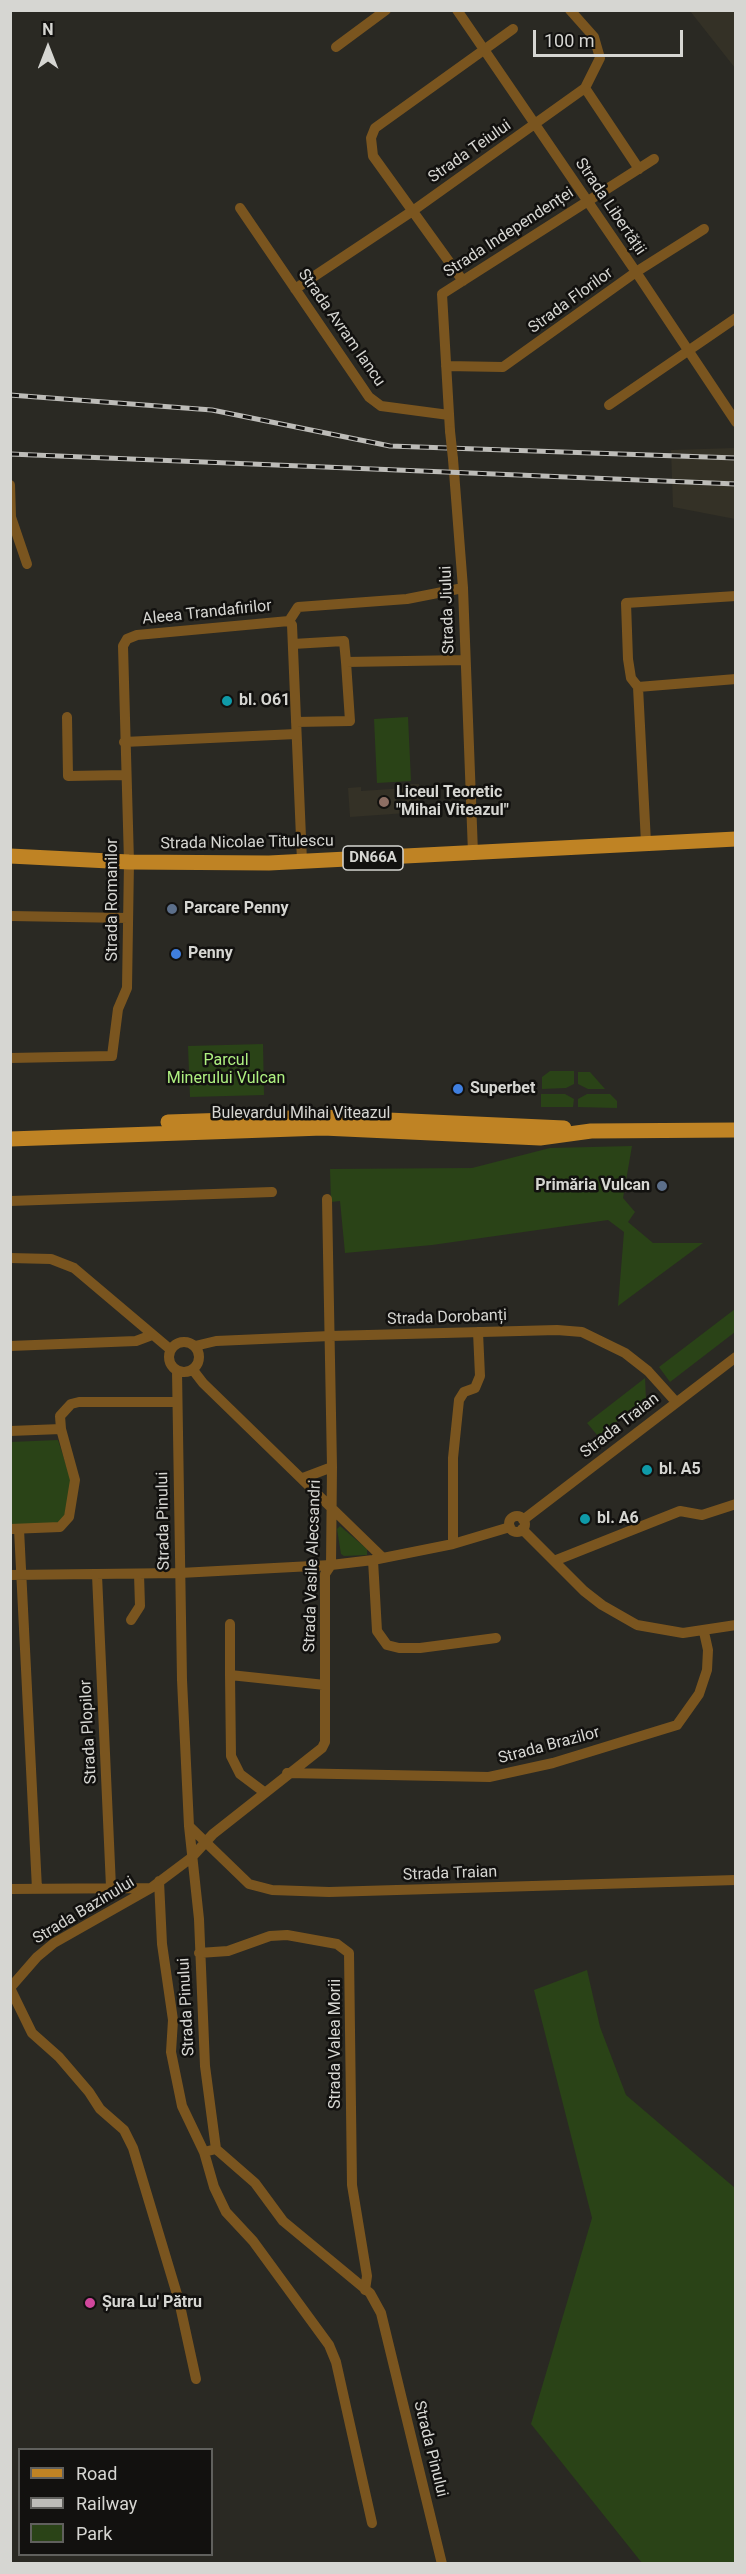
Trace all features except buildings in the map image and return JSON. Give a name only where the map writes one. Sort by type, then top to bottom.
[{"type":"main road","name":"Strada Nicolae Titulescu","points":[[10,856],[129,862],[302,861],[735,839]]},
{"type":"main road","name":"Bulevardul Mihai Viteazul","points":[[10,1129],[322,1117],[540,1126],[591,1131],[735,1130]]},
{"type":"main road","name":"Bulevardul Mihai Viteazul","points":[[10,1139],[323,1128],[540,1138],[591,1131]]},
{"type":"street","points":[[336,47],[386,10]]},
{"type":"street","name":"Strada Libertății","points":[[457,10],[636,272],[735,422]]},
{"type":"street","name":"Strada Teiului","points":[[295,289],[414,210],[585,88],[600,58],[594,37],[570,10]]},
{"type":"street","points":[[464,281],[373,156],[371,138],[375,128],[513,29]]},
{"type":"street","points":[[585,88],[639,169]]},
{"type":"street","name":"Strada Independenței","points":[[446,366],[442,294],[654,159]]},
{"type":"street","name":"Strada Avram Iancu","points":[[240,208],[369,397],[381,406],[449,415]]},
{"type":"street","name":"Strada Florilor","points":[[446,366],[503,367],[636,272],[704,229]]},
{"type":"street","points":[[609,405],[735,318]]},
{"type":"street","name":"Strada Jiului","points":[[446,366],[463,588],[473,853]]},
{"type":"street","points":[[10,485],[10,517],[27,564]]},
{"type":"street","points":[[289,621],[298,607],[407,599],[463,588]]},
{"type":"street","points":[[646,843],[638,687],[631,678],[628,659],[626,603],[735,596]]},
{"type":"street","name":"Aleea Trandafirilor","points":[[124,742],[123,646],[127,639],[137,635],[289,621],[292,625],[302,861]]},
{"type":"street","points":[[293,644],[344,641],[350,721],[296,722]]},
{"type":"street","points":[[346,662],[465,660]]},
{"type":"street","points":[[638,687],[735,679]]},
{"type":"street","points":[[67,717],[68,776],[126,775]]},
{"type":"street","points":[[124,742],[296,734]]},
{"type":"street","name":"Strada Romanilor","points":[[10,1058],[112,1056],[118,1009],[127,988],[129,862],[124,742]]},
{"type":"street","points":[[10,916],[128,918]]},
{"type":"street","points":[[10,1201],[272,1191]]},
{"type":"street","name":"Strada Vasile Alecsandri","points":[[155,1884],[191,1858],[205,1842],[287,1773],[322,1748],[325,1742],[325,1574],[330,1565],[332,1509],[327,1199]]},
{"type":"street","points":[[10,1258],[51,1259],[74,1268],[171,1350]]},
{"type":"street","name":"Strada Dorobanți","points":[[195,1346],[216,1341],[330,1336],[557,1330],[582,1332],[625,1353],[648,1371],[675,1402]]},
{"type":"street","points":[[453,1544],[453,1458],[459,1400],[464,1392],[475,1388],[480,1376],[478,1332]]},
{"type":"street","points":[[10,1346],[136,1341],[152,1335]]},
{"type":"street","points":[[182,1342],[195,1346],[200,1358],[193,1370],[177,1371],[169,1359],[171,1350],[182,1342]]},
{"type":"street","name":"Strada Traian","points":[[523,1525],[675,1402],[735,1357]]},
{"type":"street","points":[[193,1370],[203,1383],[259,1438],[303,1478],[378,1559],[377,1631],[387,1645],[399,1648],[420,1648],[496,1638]]},
{"type":"street","name":"Strada Pinului","points":[[177,1371],[180,1573],[189,1826],[199,1919],[205,2066],[216,2148],[255,2183],[283,2221],[365,2290],[381,2313],[442,2564]]},
{"type":"street","points":[[37,1888],[16,1575],[15,1529],[60,1527],[69,1517],[75,1480],[61,1429],[60,1416],[71,1404],[177,1402]]},
{"type":"street","points":[[10,1431],[61,1429]]},
{"type":"street","points":[[303,1478],[332,1467]]},
{"type":"street","points":[[554,1561],[680,1511],[702,1515],[735,1504]]},
{"type":"street","points":[[16,1575],[180,1573],[330,1565],[378,1559],[453,1544],[510,1527],[516,1531],[523,1525],[554,1561],[602,1605],[637,1625],[684,1633],[704,1632],[735,1625]]},
{"type":"street","points":[[132,1620],[140,1606],[138,1574]]},
{"type":"street","name":"Strada Plopilor","points":[[97,1575],[111,1887]]},
{"type":"street","points":[[230,1624],[231,1756],[240,1774],[264,1792]]},
{"type":"street","name":"Strada Brazilor","points":[[287,1773],[489,1777],[553,1763],[676,1725],[699,1694],[707,1670],[708,1650],[704,1632]]},
{"type":"street","points":[[230,1676],[325,1685]]},
{"type":"street","name":"Strada Traian","points":[[189,1826],[249,1884],[272,1890],[329,1892],[735,1880]]},
{"type":"street","points":[[10,1889],[155,1884],[173,2020],[171,2052],[182,2106],[204,2152],[214,2187],[226,2212],[253,2241],[329,2345],[336,2362],[372,2523]]},
{"type":"street","name":"Strada Bazinului","points":[[10,1988],[37,1957],[54,1943],[155,1884]]},
{"type":"street","name":"Strada Valea Morii","points":[[199,1953],[228,1951],[270,1936],[286,1935],[337,1944],[349,1953],[352,2185],[368,2276],[365,2290]]},
{"type":"street","points":[[10,1988],[32,2033],[59,2057],[100,2109],[124,2130],[133,2148],[179,2301],[196,2379]]},
{"type":"street","points":[[204,2152],[216,2148]]},
{"type":"shaded area","points":[[690,11],[735,11],[735,68]]},
{"type":"shaded area","points":[[735,448],[735,519],[673,507],[671,450]]},
{"type":"shaded area","name":"Liceul Teoretic \"Mihai Viteazul\"","points":[[406,784],[419,784],[421,812],[350,817],[348,788],[361,787],[361,791],[406,788]]},
{"type":"green space","points":[[408,717],[411,781],[377,783],[374,719]]},
{"type":"green space","name":"Parcul Minerului Vulcan","points":[[263,1044],[264,1095],[190,1097],[188,1046]]},
{"type":"green space","points":[[550,1071],[574,1071],[574,1084],[566,1088],[542,1089],[542,1077]]},
{"type":"green space","points":[[578,1072],[590,1072],[605,1089],[588,1089],[578,1084]]},
{"type":"green space","points":[[541,1094],[565,1094],[574,1099],[573,1107],[541,1107]]},
{"type":"green space","points":[[587,1094],[610,1094],[617,1101],[617,1108],[578,1107],[578,1099]]},
{"type":"green space","points":[[632,1146],[623,1198],[635,1212],[628,1222],[653,1243],[703,1243],[618,1306],[624,1232],[608,1220],[432,1245],[345,1253],[340,1201],[331,1202],[330,1169],[472,1168],[550,1148]]},
{"type":"green space","points":[[735,1309],[735,1332],[670,1382],[659,1367]]},
{"type":"green space","points":[[645,1378],[646,1399],[598,1436],[587,1423]]},
{"type":"green space","points":[[58,1440],[71,1480],[67,1512],[60,1523],[11,1526],[10,1442]]},
{"type":"green space","points":[[340,1526],[367,1549],[367,1555],[344,1556],[341,1554],[337,1529]]},
{"type":"green space","points":[[587,1970],[600,2027],[626,2095],[735,2188],[735,2563],[642,2563],[531,2424],[592,2218],[534,1990]]},
{"type":"railway","points":[[10,395],[212,410],[390,446],[736,458]]},
{"type":"railway","points":[[10,454],[736,484]]},
{"type":"place","name":"bl. O61","points":[[227,701]]},
{"type":"place","name":"Liceul Teoretic \"Mihai Viteazul\"","points":[[384,802]]},
{"type":"place","name":"Parcare Penny","points":[[172,909]]},
{"type":"place","name":"Penny","points":[[176,954]]},
{"type":"place","name":"Superbet","points":[[458,1089]]},
{"type":"place","name":"Primăria Vulcan","points":[[662,1186]]},
{"type":"place","name":"bl. A5","points":[[647,1470]]},
{"type":"place","name":"bl. A6","points":[[585,1519]]},
{"type":"place","name":"Șura Lu' Pătru","points":[[90,2303]]}]
